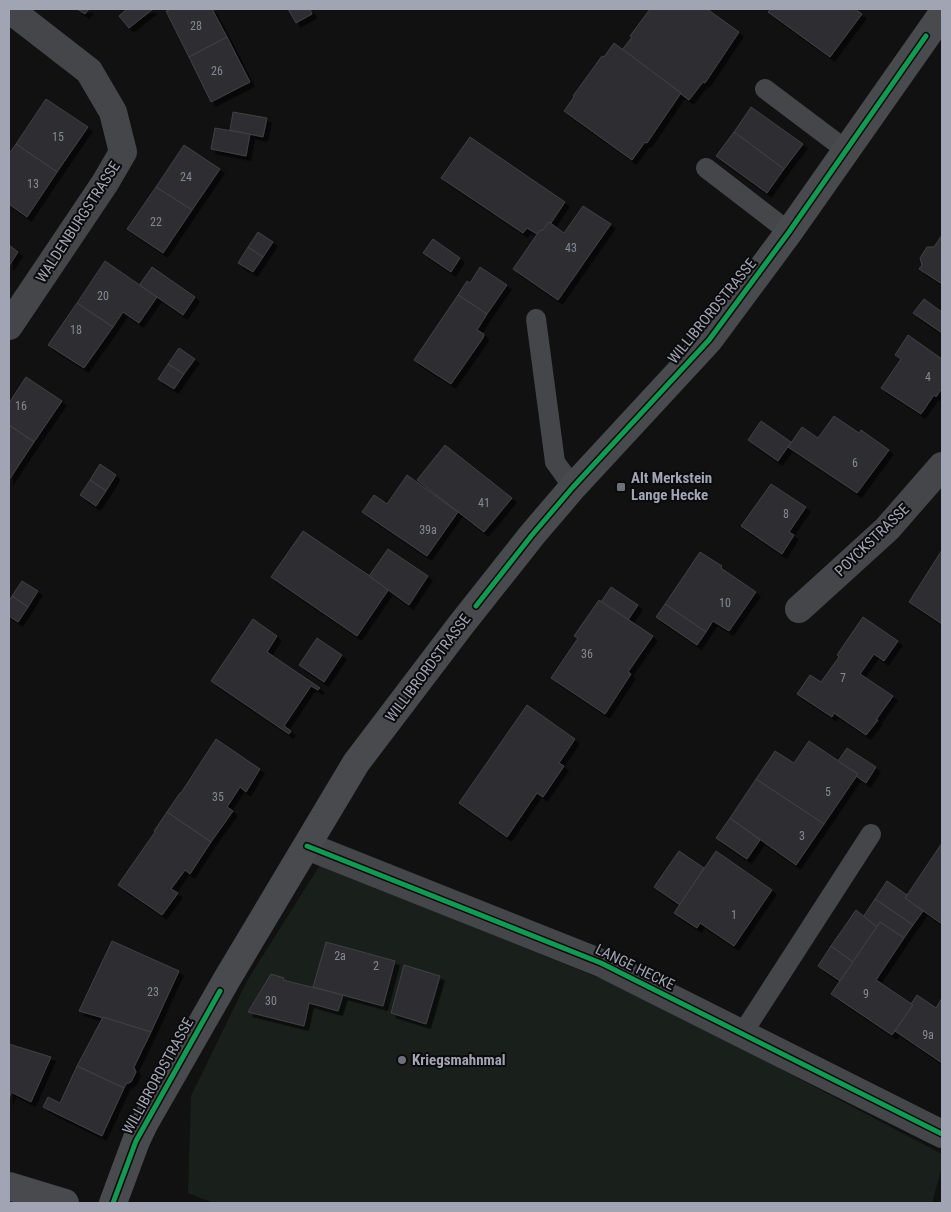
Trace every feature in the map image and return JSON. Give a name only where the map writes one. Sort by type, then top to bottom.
[{"type":"main road","name":"WILLIBRORDSTRASSE","points":[[112,1203],[144,1124],[227,979],[356,763],[465,619],[532,535],[573,487],[709,340],[940,22]]},
{"type":"main road","points":[[9,1186],[65,1203]]},
{"type":"street","name":"WALDENBURGSTRASSE","points":[[9,9],[89,71],[113,112],[123,152],[105,183],[9,326]]},
{"type":"street","name":"POYCKSTRASSE","points":[[798,609],[887,529],[942,466]]},
{"type":"street","name":"LANGE HECKE","points":[[307,846],[601,963],[942,1134]]},
{"type":"lane","points":[[765,89],[846,150]]},
{"type":"lane","points":[[706,168],[789,232]]},
{"type":"lane","points":[[536,319],[554,462],[573,487]]},
{"type":"lane","points":[[742,1034],[871,834]]},
{"type":"shaded area","points":[[320,865],[636,993],[942,1154],[942,1167],[932,1203],[214,1203],[188,1193],[191,1096],[248,979]]},
{"type":"building","points":[[77,9],[89,9],[85,14]]},
{"type":"building","points":[[127,9],[153,9],[129,28],[119,16]]},
{"type":"building","points":[[171,9],[212,9],[227,37],[189,57],[166,11]]},
{"type":"building","points":[[288,9],[310,9],[312,14],[296,23]]},
{"type":"building","points":[[650,9],[707,9],[739,32],[705,83],[703,82],[689,100],[622,50]]},
{"type":"building","points":[[771,9],[855,9],[862,14],[830,57],[768,12]]},
{"type":"building","points":[[227,37],[250,82],[211,102],[189,57]]},
{"type":"building","points":[[614,43],[681,93],[647,143],[645,142],[632,160],[564,111],[602,56],[604,57]]},
{"type":"building","points":[[46,99],[88,127],[57,172],[16,144]]},
{"type":"building","points":[[751,107],[803,144],[784,169],[734,132]]},
{"type":"building","points":[[233,112],[267,118],[263,137],[230,130]]},
{"type":"building","points":[[215,128],[250,134],[246,156],[211,149]]},
{"type":"building","points":[[734,132],[784,169],[767,193],[716,156]]},
{"type":"building","points":[[470,137],[565,202],[551,223],[549,222],[542,231],[540,230],[537,234],[527,228],[523,233],[441,178]]},
{"type":"building","points":[[16,144],[57,172],[27,217],[9,204],[9,154]]},
{"type":"building","points":[[184,145],[220,169],[192,210],[156,187]]},
{"type":"building","points":[[156,187],[192,210],[163,253],[127,229]]},
{"type":"building","points":[[583,206],[611,224],[558,300],[513,269],[540,230],[542,231],[549,222],[564,233]]},
{"type":"building","points":[[258,232],[273,242],[263,257],[248,247]]},
{"type":"building","points":[[942,235],[942,284],[919,269],[922,265],[920,258],[927,247],[934,247]]},
{"type":"building","points":[[433,239],[460,258],[451,272],[423,253]]},
{"type":"building","points":[[9,245],[18,252],[9,266]]},
{"type":"building","points":[[248,247],[263,257],[253,272],[238,263]]},
{"type":"building","points":[[105,261],[157,297],[139,323],[123,312],[113,327],[77,303]]},
{"type":"building","points":[[152,267],[195,297],[183,315],[141,286],[140,284]]},
{"type":"building","points":[[480,267],[507,285],[487,314],[458,295],[467,281],[470,283]]},
{"type":"building","points":[[458,295],[487,314],[477,330],[484,334],[483,338],[451,384],[414,360]]},
{"type":"building","points":[[924,299],[942,312],[942,333],[913,313]]},
{"type":"building","points":[[77,303],[113,327],[84,368],[48,345]]},
{"type":"building","points":[[908,335],[942,359],[942,388],[936,397],[934,395],[921,414],[881,388],[901,359],[895,355]]},
{"type":"building","points":[[179,348],[195,359],[184,374],[168,364]]},
{"type":"building","points":[[168,364],[184,374],[174,389],[158,379]]},
{"type":"building","points":[[26,377],[62,401],[34,442],[9,425],[9,403]]},
{"type":"building","points":[[834,416],[859,433],[861,430],[889,450],[857,493],[788,447],[802,427],[818,438]]},
{"type":"building","points":[[761,421],[791,442],[778,461],[748,440]]},
{"type":"building","points":[[9,425],[34,442],[9,480]]},
{"type":"building","points":[[445,445],[512,498],[484,532],[417,480]]},
{"type":"building","points":[[100,464],[116,475],[106,491],[90,480]]},
{"type":"building","points":[[407,475],[458,512],[427,556],[362,512],[374,495],[387,504]]},
{"type":"building","points":[[90,480],[106,491],[96,506],[80,495]]},
{"type":"building","points":[[771,484],[806,507],[789,532],[794,535],[782,554],[741,526]]},
{"type":"building","points":[[303,531],[389,589],[357,636],[271,577]]},
{"type":"building","points":[[388,549],[428,576],[409,605],[369,576]]},
{"type":"building","points":[[942,550],[942,624],[909,602]]},
{"type":"building","points":[[700,552],[756,592],[729,631],[713,621],[706,632],[665,604]]},
{"type":"building","points":[[22,581],[38,591],[28,607],[12,596]]},
{"type":"building","points":[[611,587],[638,605],[628,620],[601,602]]},
{"type":"building","points":[[12,596],[28,607],[18,622],[9,616],[9,601]]},
{"type":"building","points":[[599,600],[653,636],[628,672],[631,674],[605,714],[551,678],[578,638],[574,636]]},
{"type":"building","points":[[665,604],[706,632],[697,645],[656,617]]},
{"type":"building","points":[[863,617],[898,641],[884,661],[874,654],[860,674],[893,696],[866,735],[834,713],[832,717],[797,694],[810,675],[821,682],[839,657],[837,655]]},
{"type":"building","points":[[253,619],[277,636],[267,652],[320,688],[318,690],[311,686],[284,726],[291,731],[289,734],[211,681]]},
{"type":"building","points":[[317,638],[342,655],[324,682],[299,665]]},
{"type":"building","points":[[527,705],[575,739],[559,763],[564,766],[543,797],[537,793],[507,837],[459,803]]},
{"type":"building","points":[[216,739],[260,769],[246,792],[240,787],[227,807],[233,811],[211,842],[167,812]]},
{"type":"building","points":[[809,741],[858,774],[824,824],[756,779],[775,751],[794,763]]},
{"type":"building","points":[[847,748],[876,767],[866,783],[856,776],[858,774],[838,761]]},
{"type":"building","points":[[756,779],[824,824],[796,865],[730,818]]},
{"type":"building","points":[[167,812],[211,842],[190,874],[185,870],[171,889],[178,893],[162,915],[118,885]]},
{"type":"building","points":[[730,818],[760,840],[747,859],[716,838]]},
{"type":"building","points":[[942,843],[942,924],[905,898]]},
{"type":"building","points":[[679,851],[704,868],[680,905],[654,887]]},
{"type":"building","points":[[716,851],[772,890],[734,946],[700,923],[697,928],[674,913]]},
{"type":"building","points":[[887,881],[907,895],[905,898],[923,911],[913,925],[875,899]]},
{"type":"building","points":[[875,899],[913,925],[904,938],[880,922],[877,927],[863,917]]},
{"type":"building","points":[[856,910],[877,927],[853,962],[831,946]]},
{"type":"building","points":[[880,922],[904,938],[876,980],[913,1005],[892,1035],[831,994]]},
{"type":"building","points":[[112,941],[179,971],[151,1032],[79,1011]]},
{"type":"building","points":[[326,942],[395,961],[383,1006],[313,987]]},
{"type":"building","points":[[831,946],[853,962],[840,981],[818,966]]},
{"type":"building","points":[[404,965],[440,976],[426,1024],[391,1013]]},
{"type":"building","points":[[271,974],[284,978],[283,980],[343,995],[338,1011],[309,1003],[304,1026],[248,1012]]},
{"type":"building","points":[[917,995],[936,1008],[942,998],[942,1063],[895,1031],[913,1005],[911,1004]]},
{"type":"building","points":[[103,1017],[151,1032],[134,1067],[136,1072],[131,1082],[126,1084],[124,1088],[77,1066]]},
{"type":"building","points":[[9,1044],[51,1057],[31,1102],[11,1092],[9,1100]]},
{"type":"building","points":[[77,1066],[124,1088],[102,1136],[43,1107],[48,1097],[60,1103]]},
{"type":"cycle path","points":[[476,606],[573,487],[709,340],[789,232],[926,36]]},
{"type":"cycle path","points":[[307,846],[601,963],[942,1134]]},
{"type":"cycle path","points":[[113,1203],[136,1141],[220,991]]},
{"type":"place","name":"Alt Merkstein Lange Hecke","points":[[621,487]]},
{"type":"place","name":"Kriegsmahnmal","points":[[402,1060]]}]
